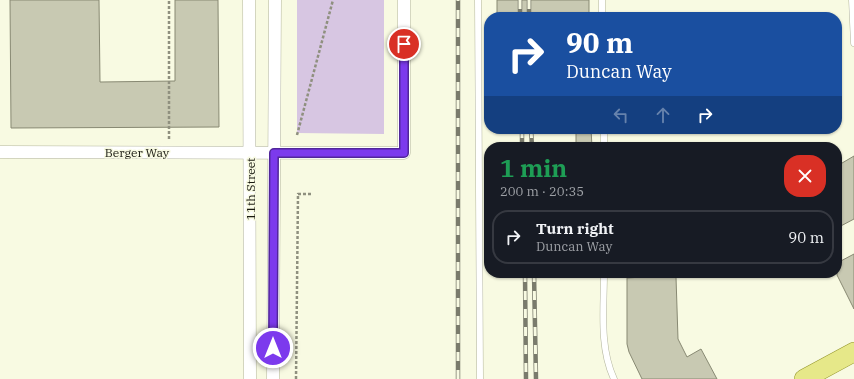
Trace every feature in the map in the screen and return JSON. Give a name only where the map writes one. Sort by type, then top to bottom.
[{"type":"main road","points":[[804,379],[854,352]]},
{"type":"street","name":"11th Street","points":[[249,0],[250,379]]},
{"type":"street","name":"11th Street","points":[[273,379],[275,0]]},
{"type":"street","name":"Berger Way","points":[[0,152],[404,153],[404,0]]},
{"type":"lane","points":[[478,0],[480,379]]},
{"type":"lane","points":[[602,0],[602,12]]},
{"type":"lane","points":[[852,0],[854,43]]},
{"type":"lane","points":[[604,278],[605,343],[607,359],[614,379]]},
{"type":"path","points":[[169,0],[169,152]]},
{"type":"path","points":[[297,135],[333,0]]},
{"type":"path","points":[[296,379],[298,194],[313,194]]},
{"type":"shaded area","points":[[297,0],[384,0],[384,134],[297,133]]},
{"type":"building","points":[[10,0],[99,0],[100,82],[175,81],[175,0],[218,0],[219,127],[11,128]]},
{"type":"building","points":[[497,0],[589,0],[589,12],[497,12]]},
{"type":"building","points":[[576,134],[591,134],[592,142],[576,142]]},
{"type":"building","points":[[854,156],[854,219],[842,225],[842,163]]},
{"type":"building","points":[[854,254],[854,309],[838,278],[842,278],[842,260]]},
{"type":"building","points":[[627,278],[676,278],[678,339],[687,357],[701,349],[717,379],[642,379],[629,352],[627,344]]},
{"type":"railway","points":[[458,0],[458,379]]},
{"type":"railway","points":[[520,0],[520,12]]},
{"type":"railway","points":[[529,0],[529,12]]},
{"type":"railway","points":[[522,134],[522,142]]},
{"type":"railway","points":[[531,134],[532,142]]},
{"type":"railway","points":[[525,278],[526,379]]},
{"type":"railway","points":[[534,278],[536,379]]},
{"type":"route","points":[[273,348],[274,153],[404,153],[404,44]]}]
